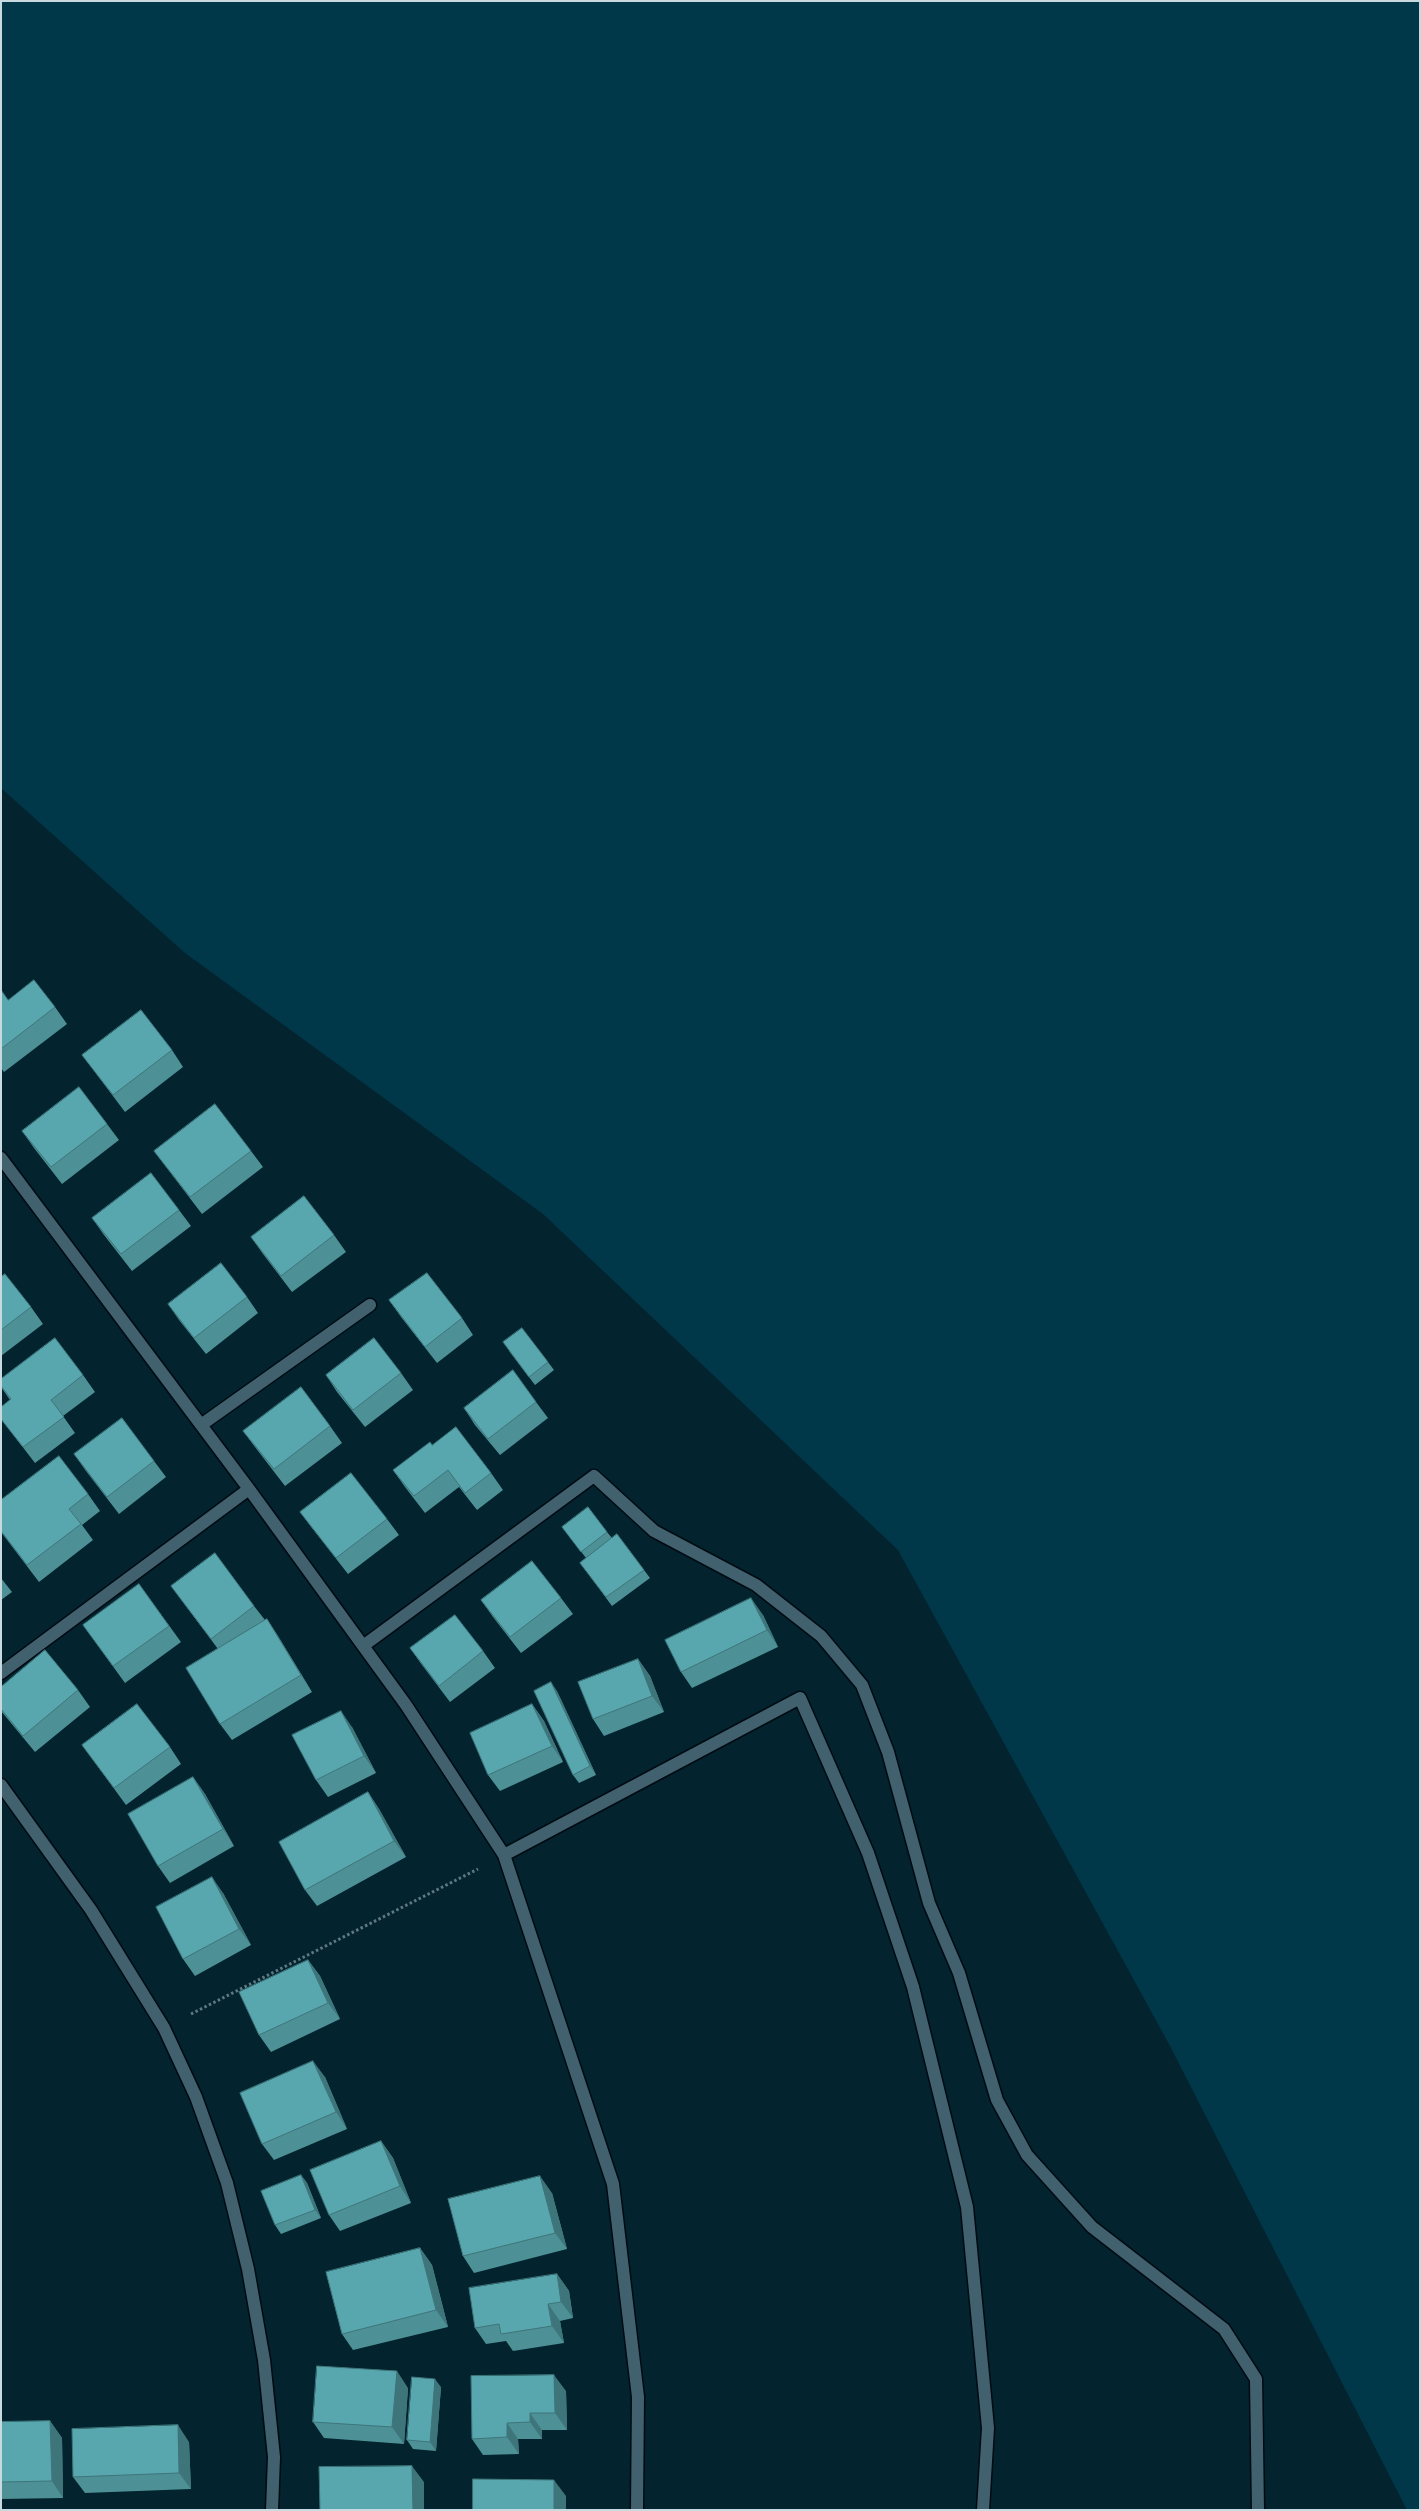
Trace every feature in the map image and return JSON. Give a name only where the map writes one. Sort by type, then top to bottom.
[{"type":"street","points":[[1,1158],[249,1489],[406,1705],[504,1855],[612,2184],[638,2397],[637,2510]]},
{"type":"street","points":[[201,1425],[370,1305]]},
{"type":"street","points":[[363,1646],[594,1476],[654,1530],[756,1585],[821,1636],[862,1686],[888,1752],[929,1903],[958,1974],[997,2100],[1027,2155],[1092,2227],[1224,2328],[1256,2379],[1258,2510]]},
{"type":"street","points":[[1,1673],[249,1489]]},
{"type":"street","points":[[504,1855],[800,1698],[868,1853],[913,1987],[967,2207],[988,2428],[983,2510]]},
{"type":"street","points":[[1,1785],[91,1910],[164,2028],[196,2097],[227,2183],[248,2269],[264,2360],[274,2457],[272,2510]]},
{"type":"path","points":[[164,2028],[504,1855]]},
{"type":"shaded area","points":[[1,1],[1420,1],[1420,2510],[1407,2510],[1169,2044],[898,1550],[543,1214],[185,953],[1,788]]},
{"type":"building","points":[[34,980],[55,1007],[1,1049],[1,990],[8,1000]]},
{"type":"building","points":[[141,1010],[172,1050],[113,1095],[82,1055]]},
{"type":"building","points":[[79,1087],[107,1124],[51,1167],[22,1131]]},
{"type":"building","points":[[215,1104],[251,1151],[190,1197],[154,1151]]},
{"type":"building","points":[[151,1173],[179,1210],[121,1254],[92,1218]]},
{"type":"building","points":[[304,1196],[334,1235],[281,1276],[251,1237]]},
{"type":"building","points":[[221,1263],[247,1297],[194,1338],[168,1304]]},
{"type":"building","points":[[427,1273],[462,1318],[425,1347],[389,1300]]},
{"type":"building","points":[[5,1274],[31,1307],[1,1330],[1,1277]]},
{"type":"building","points":[[522,1328],[548,1362],[529,1377],[503,1342]]},
{"type":"building","points":[[55,1338],[83,1375],[51,1400],[64,1417],[23,1447],[1,1419],[1,1407],[11,1399],[1,1386],[1,1379]]},
{"type":"building","points":[[374,1338],[401,1373],[353,1410],[326,1375]]},
{"type":"building","points":[[513,1370],[536,1402],[488,1439],[464,1408]]},
{"type":"building","points":[[301,1387],[330,1426],[274,1469],[243,1431]]},
{"type":"building","points":[[122,1418],[154,1461],[107,1497],[74,1454]]},
{"type":"building","points":[[456,1427],[491,1473],[465,1493],[448,1470],[414,1496],[393,1470],[430,1442],[432,1445]]},
{"type":"building","points":[[59,1456],[88,1494],[69,1509],[81,1524],[27,1565],[1,1531],[1,1500]]},
{"type":"building","points":[[351,1473],[387,1519],[336,1558],[300,1512]]},
{"type":"building","points":[[588,1507],[607,1532],[581,1552],[562,1527]]},
{"type":"building","points":[[617,1534],[644,1570],[606,1597],[580,1563]]},
{"type":"building","points":[[215,1553],[254,1606],[211,1639],[171,1586]]},
{"type":"building","points":[[532,1561],[561,1598],[510,1637],[481,1600]]},
{"type":"building","points":[[139,1584],[169,1626],[113,1666],[83,1625]]},
{"type":"building","points":[[751,1598],[767,1630],[681,1672],[665,1640]]},
{"type":"building","points":[[455,1615],[483,1651],[439,1686],[410,1648]]},
{"type":"building","points":[[267,1619],[301,1675],[220,1724],[186,1668]]},
{"type":"building","points":[[45,1650],[78,1690],[23,1736],[1,1709],[1,1687]]},
{"type":"building","points":[[638,1659],[652,1696],[593,1719],[578,1682]]},
{"type":"building","points":[[551,1682],[590,1766],[573,1775],[534,1691]]},
{"type":"building","points":[[137,1704],[170,1747],[114,1788],[82,1745]]},
{"type":"building","points":[[532,1704],[552,1746],[488,1775],[470,1733]]},
{"type":"building","points":[[341,1711],[364,1756],[316,1780],[292,1735]]},
{"type":"building","points":[[193,1777],[223,1829],[158,1866],[128,1814]]},
{"type":"building","points":[[368,1792],[394,1841],[305,1890],[279,1842]]},
{"type":"building","points":[[212,1877],[239,1929],[183,1959],[156,1907]]},
{"type":"building","points":[[308,1960],[328,2003],[259,2035],[239,1992]]},
{"type":"building","points":[[313,2061],[336,2112],[262,2144],[240,2093]]},
{"type":"building","points":[[381,2141],[400,2186],[329,2215],[310,2170]]},
{"type":"building","points":[[301,2175],[315,2210],[275,2225],[261,2191]]},
{"type":"building","points":[[540,2176],[555,2233],[463,2256],[448,2199]]},
{"type":"building","points":[[420,2248],[436,2310],[342,2334],[326,2272]]},
{"type":"building","points":[[557,2274],[561,2302],[548,2304],[552,2326],[501,2334],[499,2324],[475,2328],[469,2288]]},
{"type":"building","points":[[317,2366],[397,2371],[392,2427],[313,2422]]},
{"type":"building","points":[[554,2375],[555,2413],[530,2413],[530,2422],[507,2423],[507,2437],[472,2439],[471,2376]]},
{"type":"building","points":[[412,2377],[435,2379],[430,2442],[407,2440]]},
{"type":"building","points":[[50,2421],[52,2481],[1,2482],[1,2422]]},
{"type":"building","points":[[178,2425],[179,2473],[73,2477],[72,2429]]},
{"type":"building","points":[[412,2466],[413,2510],[320,2510],[319,2467]]},
{"type":"building","points":[[473,2479],[554,2480],[554,2510],[473,2510]]}]
